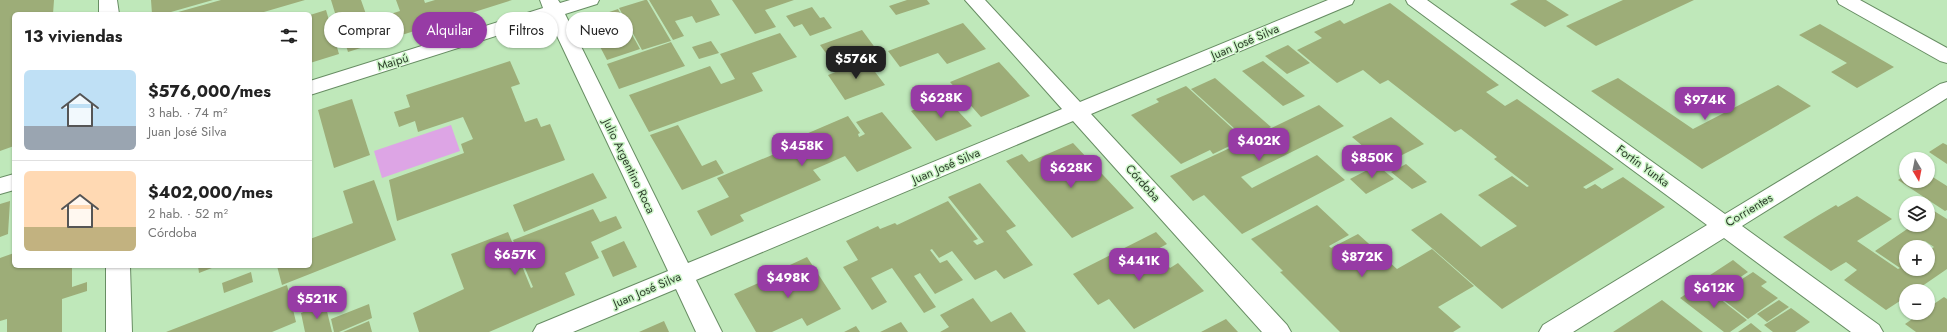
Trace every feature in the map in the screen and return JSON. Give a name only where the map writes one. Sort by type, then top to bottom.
[{"type":"street","points":[[108,0],[109,12]]},
{"type":"street","name":"Maipú","points":[[312,87],[552,6],[590,0]]},
{"type":"street","name":"Córdoba","points":[[974,0],[1278,332]]},
{"type":"street","name":"Juan José Silva","points":[[546,332],[1345,0]]},
{"type":"street","name":"Fortín Yunka","points":[[1415,0],[1870,332]]},
{"type":"street","points":[[1846,0],[1947,56]]},
{"type":"street","name":"Julio Argentino Roca","points":[[552,6],[709,332]]},
{"type":"street","name":"Corrientes","points":[[1552,332],[1723,225],[1947,89]]},
{"type":"street","points":[[0,186],[12,183]]},
{"type":"street","points":[[118,268],[119,332]]},
{"type":"shaded area","points":[[451,125],[460,151],[382,178],[374,151]]},
{"type":"building","points":[[0,0],[54,0],[53,12],[12,12],[12,147],[0,151]]},
{"type":"building","points":[[151,0],[213,0],[171,12],[152,12]]},
{"type":"building","points":[[221,0],[305,0],[264,12],[178,12]]},
{"type":"building","points":[[331,0],[361,0],[365,12],[335,12]]},
{"type":"building","points":[[396,0],[424,0],[425,3],[435,0],[512,0],[474,12],[412,12],[412,32],[404,34],[404,12],[397,12],[400,11]]},
{"type":"building","points":[[647,0],[671,41],[642,50],[633,34],[633,12],[621,12],[619,8]]},
{"type":"building","points":[[649,0],[711,0],[720,15],[696,23],[692,16],[675,21],[684,36],[673,40]]},
{"type":"building","points":[[732,0],[794,0],[765,10],[776,27],[755,34]]},
{"type":"building","points":[[907,0],[927,0],[930,4],[896,15],[889,6]]},
{"type":"building","points":[[1518,0],[1546,0],[1569,15],[1545,27],[1510,4]]},
{"type":"building","points":[[1623,0],[1694,0],[1596,46],[1566,26]]},
{"type":"building","points":[[1390,3],[1499,85],[1486,92],[1505,106],[1517,99],[1614,169],[1583,187],[1586,189],[1595,184],[1602,189],[1623,177],[1665,207],[1502,309],[1411,230],[1441,213],[1481,247],[1517,226],[1478,195],[1512,176],[1527,187],[1529,186],[1494,159],[1497,157],[1461,129],[1455,132],[1388,80],[1380,84],[1363,70],[1337,83],[1297,50],[1322,38],[1314,32],[1340,20],[1344,24]]},
{"type":"building","points":[[812,7],[820,18],[824,17],[832,28],[810,36],[802,24],[794,27],[786,16]]},
{"type":"building","points":[[618,9],[620,12],[609,12]]},
{"type":"building","points":[[326,10],[327,12],[324,12],[324,48],[337,48],[339,54],[312,62],[312,14]]},
{"type":"building","points":[[963,23],[986,49],[947,64],[938,53],[900,67],[888,51]]},
{"type":"building","points":[[1820,24],[1894,67],[1857,88],[1831,72],[1847,63],[1799,35]]},
{"type":"building","points":[[862,30],[876,49],[834,64],[820,45]]},
{"type":"building","points":[[780,33],[797,57],[752,73],[763,91],[649,132],[629,95],[710,66],[721,84],[735,79],[720,54]]},
{"type":"building","points":[[633,36],[640,49],[607,60],[601,48],[633,48]]},
{"type":"building","points":[[711,41],[719,53],[699,59],[692,47]]},
{"type":"building","points":[[671,42],[685,66],[619,89],[607,64]]},
{"type":"building","points":[[1288,45],[1310,63],[1287,74],[1265,56]]},
{"type":"building","points":[[347,48],[361,48],[348,52]]},
{"type":"building","points":[[866,60],[885,85],[845,100],[828,75]]},
{"type":"building","points":[[510,61],[520,84],[511,87],[525,122],[537,118],[541,127],[550,124],[565,160],[397,221],[389,180],[464,153],[461,144],[473,139],[463,117],[418,132],[415,121],[399,127],[394,112],[410,107],[406,95]]},
{"type":"building","points":[[1263,61],[1305,96],[1283,106],[1242,71]]},
{"type":"building","points":[[999,62],[1030,96],[981,117],[950,82]]},
{"type":"building","points":[[1215,78],[1271,127],[1249,139],[1319,105],[1344,126],[1241,177],[1252,188],[1317,155],[1345,180],[1242,234],[1204,195],[1193,201],[1170,176],[1247,140],[1191,89]]},
{"type":"building","points":[[1618,78],[1693,129],[1778,85],[1811,106],[1702,169],[1591,91]]},
{"type":"building","points":[[1186,86],[1244,139],[1213,154],[1210,150],[1181,164],[1131,115],[1159,102],[1156,99]]},
{"type":"building","points":[[945,97],[972,126],[936,141],[911,111]]},
{"type":"building","points":[[352,99],[370,155],[334,168],[318,110]]},
{"type":"building","points":[[882,112],[912,148],[857,172],[845,156],[813,170],[821,180],[740,215],[744,221],[711,236],[697,211],[729,197],[717,178],[796,145],[792,140],[848,116],[860,133],[858,134],[859,137],[865,134],[856,122]]},
{"type":"building","points":[[1391,117],[1424,144],[1384,164],[1352,137]]},
{"type":"building","points":[[678,125],[702,166],[716,160],[724,173],[682,190],[650,135]]},
{"type":"building","points":[[1073,143],[1134,208],[1072,238],[1006,161],[1022,154],[1029,162]]},
{"type":"building","points":[[1943,143],[1947,145],[1947,164],[1935,156],[1935,152],[1929,152]]},
{"type":"building","points":[[1406,164],[1427,182],[1412,189],[1391,172]]},
{"type":"building","points":[[1377,165],[1394,179],[1366,194],[1350,179]]},
{"type":"building","points":[[593,173],[607,198],[524,232],[513,205]]},
{"type":"building","points":[[1935,178],[1947,186],[1947,210],[1945,211],[1935,204],[1935,196],[1922,196],[1910,188],[1935,188]]},
{"type":"building","points":[[374,180],[396,240],[282,285],[278,268],[312,268],[312,238],[353,223],[343,191]]},
{"type":"building","points":[[980,183],[1016,226],[1006,231],[1033,265],[1004,279],[996,270],[975,280],[952,251],[939,258],[932,249],[930,250],[940,263],[947,260],[963,280],[935,294],[920,273],[914,276],[936,307],[924,313],[892,268],[871,278],[887,302],[872,310],[843,267],[858,260],[846,241],[878,226],[880,229],[895,223],[897,225],[948,201],[978,239],[973,241],[977,245],[984,242],[948,197]]},
{"type":"building","points":[[1857,196],[1892,219],[1857,241],[1899,268],[1899,276],[1935,276],[1935,240],[1899,240],[1899,267],[1875,251],[1903,232],[1935,232],[1935,212],[1947,219],[1947,269],[1925,284],[1899,284],[1899,302],[1886,310],[1844,280],[1857,270],[1846,262],[1831,271],[1783,237],[1836,205],[1838,207]]},
{"type":"building","points":[[10,201],[8,234],[0,237],[0,204]]},
{"type":"building","points":[[1317,205],[1349,235],[1329,246],[1331,248],[1358,234],[1397,269],[1432,249],[1474,286],[1438,307],[1461,327],[1453,332],[1340,332],[1280,272],[1283,271],[1251,239]]},
{"type":"building","points":[[593,209],[600,222],[616,216],[622,228],[591,242],[599,258],[565,273],[575,295],[489,332],[419,332],[413,313],[464,289],[451,254],[508,232],[531,288],[533,287],[513,240]]},
{"type":"building","points":[[1156,232],[1167,244],[1154,251],[1170,268],[1178,263],[1204,291],[1134,329],[1109,299],[1098,305],[1073,274]]},
{"type":"building","points":[[624,241],[637,267],[613,277],[601,251]]},
{"type":"building","points":[[12,254],[12,268],[72,268],[72,287],[87,282],[87,291],[62,299],[62,332],[7,332],[7,319],[0,321],[0,258]]},
{"type":"building","points":[[807,257],[841,309],[807,326],[802,318],[772,332],[756,332],[734,294],[776,275],[775,272]]},
{"type":"building","points":[[1733,260],[1748,272],[1717,293],[1701,281]]},
{"type":"building","points":[[198,268],[212,268],[199,273]]},
{"type":"building","points":[[251,272],[253,282],[224,293],[222,283]]},
{"type":"building","points":[[1753,272],[1767,282],[1761,286],[1778,298],[1748,319],[1717,295]]},
{"type":"building","points":[[1701,284],[1747,320],[1730,332],[1724,332],[1680,298]]},
{"type":"building","points":[[287,285],[296,322],[272,332],[166,332]]},
{"type":"building","points":[[1944,297],[1947,299],[1947,332],[1916,332],[1905,324],[1911,320],[1935,320],[1935,303]]},
{"type":"building","points":[[973,298],[991,322],[1011,312],[1026,332],[940,332],[949,327],[940,315]]},
{"type":"building","points":[[1662,300],[1703,332],[1613,332]]},
{"type":"building","points":[[1779,300],[1789,307],[1767,322],[1757,314]]},
{"type":"building","points":[[325,303],[332,332],[305,332],[301,313]]},
{"type":"building","points":[[369,304],[372,318],[339,332],[334,332],[331,319]]},
{"type":"building","points":[[1791,308],[1810,322],[1795,332],[1773,332],[1764,325]]},
{"type":"building","points":[[1226,319],[1238,332],[1201,332]]},
{"type":"building","points":[[369,321],[372,332],[343,332]]},
{"type":"building","points":[[664,321],[669,332],[639,332]]},
{"type":"building","points":[[901,322],[908,332],[880,332]]},
{"type":"building","points":[[1751,323],[1762,332],[1738,332]]},
{"type":"building","points":[[856,326],[860,332],[844,332]]}]
